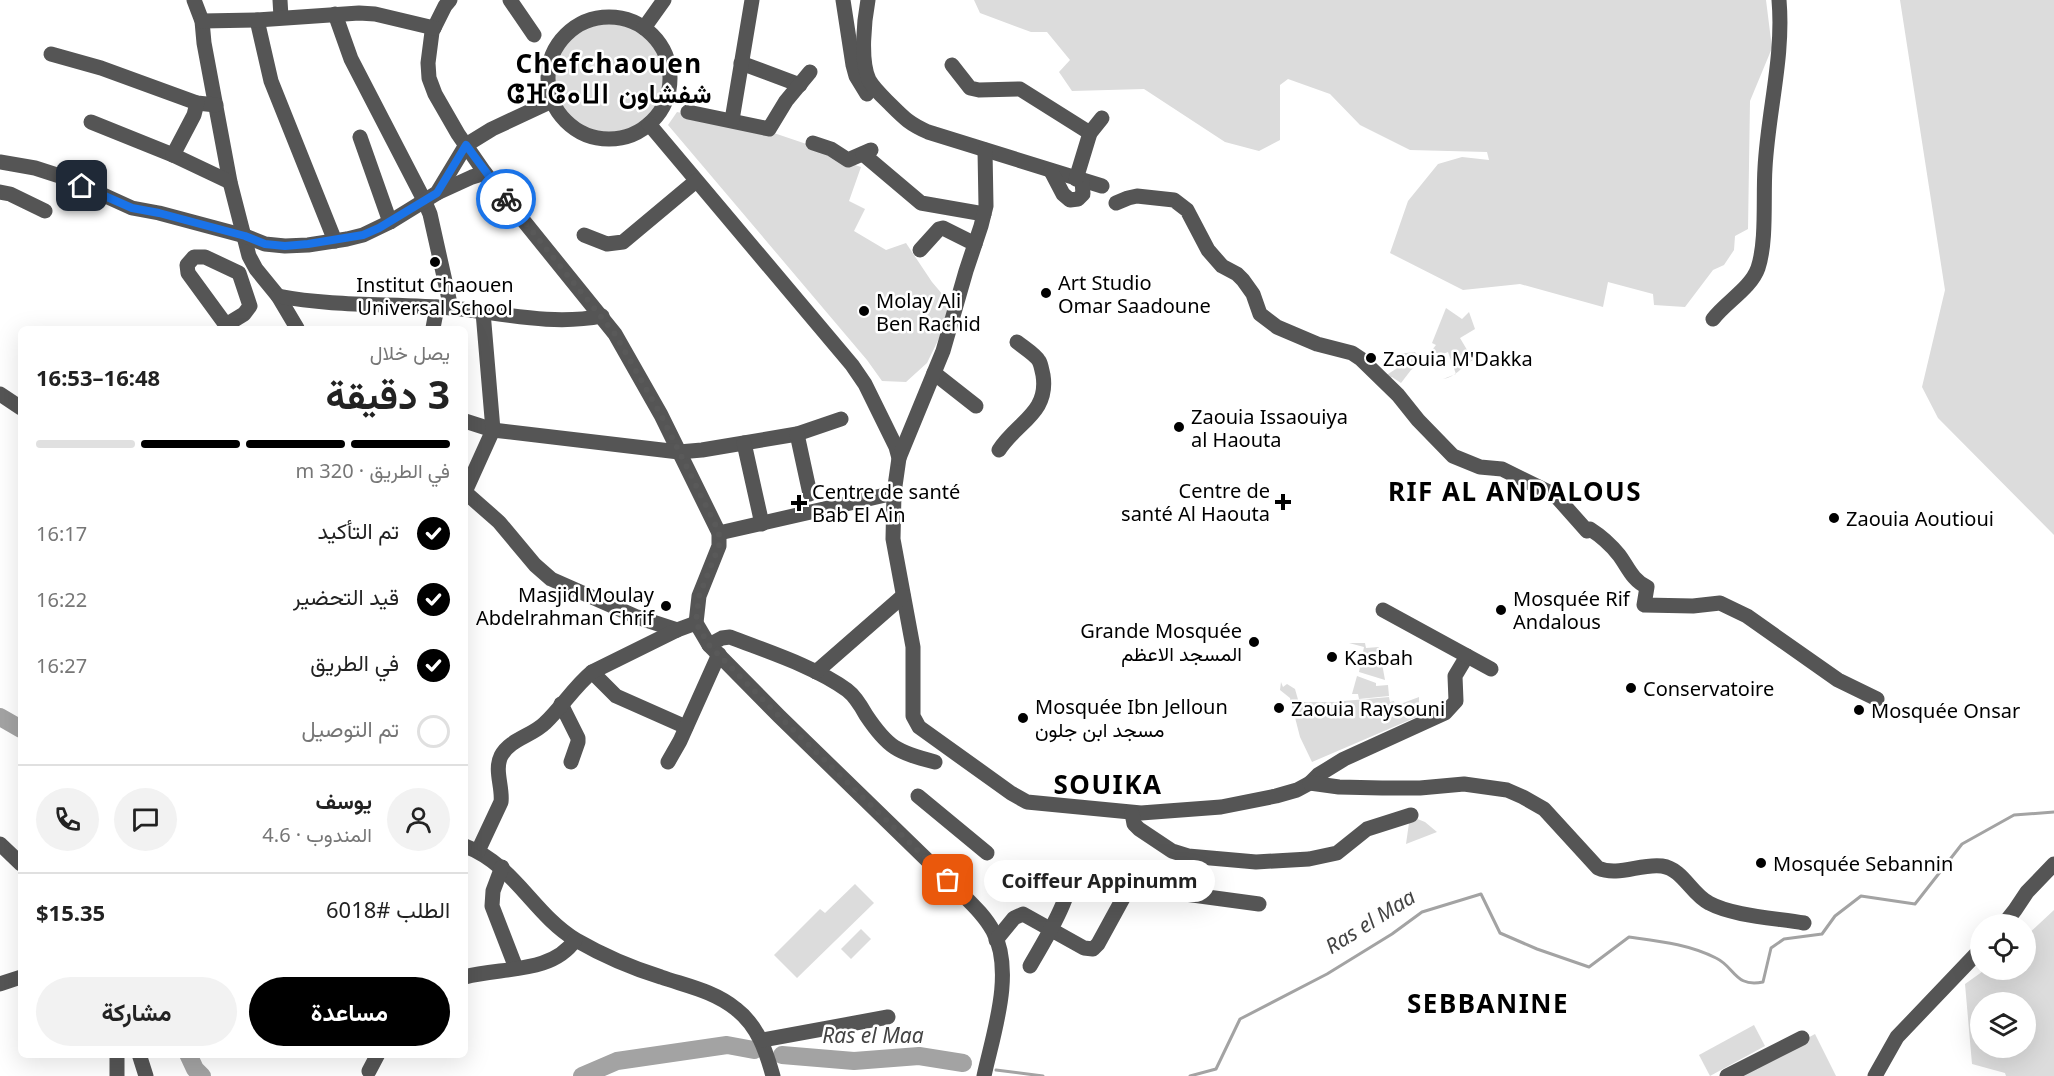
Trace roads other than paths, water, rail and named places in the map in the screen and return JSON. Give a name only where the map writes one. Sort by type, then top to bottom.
[{"type":"street","points":[[194,0],[202,21],[204,44],[230,182],[249,256],[256,269],[278,296],[296,326]]},
{"type":"street","points":[[280,0],[281,17]]},
{"type":"street","points":[[450,0],[434,28],[428,63],[429,78],[435,94],[485,173],[602,316],[637,371],[719,533],[719,546],[699,596],[696,623],[714,650],[960,892],[985,919],[996,940],[1002,966],[1002,983],[984,1076]]},
{"type":"street","points":[[510,0],[534,35]]},
{"type":"street","points":[[644,28],[664,0]]},
{"type":"street","points":[[732,120],[752,0]]},
{"type":"street","points":[[843,0],[850,53],[856,76],[863,89],[888,113],[900,121],[928,132],[1102,186]]},
{"type":"street","points":[[868,0],[865,23],[866,72],[876,89],[908,123]]},
{"type":"street","points":[[1713,319],[1728,301],[1748,284],[1757,271],[1761,256],[1766,156],[1779,66],[1781,24],[1779,0]]},
{"type":"street","points":[[335,14],[351,60],[431,197]]},
{"type":"street","points":[[202,21],[375,14],[434,28]]},
{"type":"street","points":[[612,17],[644,28],[661,47],[669,71],[667,96],[663,107],[649,124],[629,136],[605,139],[579,131],[559,113],[552,101],[548,80],[555,49],[569,31],[589,20],[612,17]]},
{"type":"street","points":[[257,20],[271,81],[335,241]]},
{"type":"street","points":[[51,54],[100,68],[197,102],[216,105]]},
{"type":"street","points":[[741,63],[800,85]]},
{"type":"street","points":[[952,65],[970,88],[979,90],[1020,89],[1090,133]]},
{"type":"street","points":[[688,112],[769,129],[786,101],[810,72]]},
{"type":"street","points":[[434,326],[444,308],[430,214],[431,197],[466,145],[492,129],[552,101]]},
{"type":"street","points":[[173,155],[194,115],[197,102]]},
{"type":"street","points":[[1051,171],[1063,194],[1070,200],[1078,199],[1083,194],[1079,180],[1090,133],[1102,118]]},
{"type":"street","points":[[91,122],[173,155],[230,182]]},
{"type":"street","points":[[649,124],[852,365],[865,384],[899,458]]},
{"type":"street","points":[[360,137],[390,222]]},
{"type":"street","points":[[813,143],[831,149],[848,160],[867,152],[921,203],[984,214]]},
{"type":"street","points":[[985,150],[986,206],[984,214],[951,326],[899,458],[894,494],[893,539],[913,647],[913,716],[919,727],[1002,787],[1027,802],[1132,813],[1221,807],[1297,790],[1344,759],[1445,713],[1456,702],[1454,682],[1459,667],[1467,656]]},
{"type":"street","points":[[0,162],[35,168],[66,178],[132,208],[245,236],[274,246],[335,241],[363,235],[390,222],[431,197],[485,173]]},
{"type":"street","points":[[584,235],[607,244],[623,242],[696,181]]},
{"type":"street","points":[[0,192],[10,194],[45,210]]},
{"type":"street","points":[[1116,203],[1137,196],[1174,200],[1187,210],[1208,250],[1222,266],[1243,280],[1253,294],[1260,314],[1277,327],[1315,344],[1352,353],[1360,358],[1398,395],[1418,420],[1453,456],[1480,466],[1502,469],[1555,495],[1587,531],[1590,529],[1601,537],[1619,555],[1637,582],[1647,588],[1644,605],[1693,606],[1720,603],[1747,616],[1838,680],[1877,699]]},
{"type":"street","points":[[920,250],[939,229],[943,228],[975,244]]},
{"type":"street","points":[[226,326],[188,273],[187,265],[194,256],[205,256],[239,273],[250,306],[244,314],[228,326]]},
{"type":"street","points":[[278,296],[333,303],[444,308],[568,320],[602,316]]},
{"type":"street","points":[[468,485],[493,430],[483,312]]},
{"type":"street","points":[[999,450],[1009,436],[1039,406],[1042,394],[1044,381],[1039,361],[1017,342]]},
{"type":"street","points":[[934,373],[976,406]]},
{"type":"street","points":[[0,393],[18,406]]},
{"type":"street","points":[[468,422],[493,430],[679,452],[797,434],[841,419]]},
{"type":"street","points":[[797,434],[810,494]]},
{"type":"street","points":[[744,443],[762,524]]},
{"type":"street","points":[[719,533],[894,494]]},
{"type":"street","points":[[468,495],[500,522],[535,565],[551,579],[637,617],[677,630]]},
{"type":"street","points":[[816,672],[903,596]]},
{"type":"street","points":[[1383,610],[1491,669]]},
{"type":"street","points":[[696,623],[592,672],[546,722],[536,731],[513,743],[501,755],[498,764],[501,802],[472,849],[502,867],[560,928],[575,940],[645,972],[701,989],[724,1000],[749,1022],[762,1040],[773,1076]]},
{"type":"street","points":[[668,762],[686,727],[714,650],[722,638],[730,637],[816,672],[847,690],[877,732],[891,746],[906,754],[935,762]]},
{"type":"street","points":[[592,672],[616,696],[686,727]]},
{"type":"street","points":[[561,704],[578,738],[571,762]]},
{"type":"street","points":[[1310,783],[1339,787],[1382,788],[1420,788],[1464,784],[1507,790],[1523,796],[1544,809],[1598,868],[1606,872],[1664,866],[1680,875],[1707,902],[1736,912],[1804,923]]},
{"type":"street","points":[[918,796],[987,853]]},
{"type":"street","points":[[1132,813],[1134,824],[1139,829],[1172,851],[1188,856],[1256,862],[1309,859],[1337,853],[1367,829],[1411,815]]},
{"type":"street","points":[[0,844],[18,861]]},
{"type":"street","points":[[2012,914],[2027,892],[2054,864]]},
{"type":"street","points":[[502,867],[493,891],[492,906],[516,968]]},
{"type":"street","points":[[1030,966],[1066,898],[1074,874],[1080,871],[1098,872],[1102,870]]},
{"type":"street","points":[[996,940],[1014,918],[1020,915],[1028,916],[1084,948],[1093,949],[1127,891],[1140,888],[1259,904]]},
{"type":"street","points":[[468,976],[534,965],[557,958],[575,940]]},
{"type":"street","points":[[1875,1076],[1897,1037],[1970,961]]},
{"type":"street","points":[[0,984],[18,978]]},
{"type":"street","points":[[762,1040],[888,1017]]},
{"type":"street","points":[[1727,1076],[1802,1038]]},
{"type":"street","points":[[117,1058],[117,1076]]},
{"type":"street","points":[[140,1058],[146,1076]]},
{"type":"street","points":[[369,1071],[376,1058]]},
{"type":"waterway","name":"Ras el Maa","points":[[0,717],[18,727]]},
{"type":"waterway","name":"Ras el Maa","points":[[1190,1076],[1216,1069],[1240,1019],[1327,974],[1392,934],[1422,912],[1481,894],[1500,933],[1589,967],[1629,937],[1695,949],[1716,958],[1736,976],[1747,982],[1763,982],[1771,948],[1784,939],[1822,934],[1835,916],[1861,896],[1915,904],[1962,844],[2014,815],[2054,812]]},
{"type":"waterway","name":"Ras el Maa","points":[[582,1076],[617,1061],[727,1045],[754,1050]]},
{"type":"waterway","name":"Ras el Maa","points":[[782,1055],[854,1061],[919,1056],[963,1063]]},
{"type":"waterway","name":"Ras el Maa","points":[[190,1058],[195,1069],[202,1076]]},
{"type":"waterway","name":"Ras el Maa","points":[[996,1070],[1043,1076]]},
{"type":"place","name":"Institut Chaouen Universal School","points":[[435,262]]},
{"type":"place","name":"Art Studio Omar Saadoune","points":[[1046,293]]},
{"type":"place","name":"Molay Ali Ben Rachid","points":[[864,311]]},
{"type":"place","name":"Zaouia M'Dakka","points":[[1371,358]]},
{"type":"place","name":"Zaouia Issaouiya al Haouta","points":[[1179,427]]},
{"type":"place","name":"Centre de santé Al Haouta","points":[[1283,502]]},
{"type":"place","name":"Centre de santé Bab El Ain","points":[[799,503]]},
{"type":"place","name":"Zaouia Aoutioui","points":[[1834,518]]},
{"type":"place","name":"Masjid Moulay Abdelrahman Chrif","points":[[666,606]]},
{"type":"place","name":"Mosquée Rif Andalous","points":[[1501,610]]},
{"type":"place","name":"Grande Mosquée المسجد الاعظم","points":[[1254,642]]},
{"type":"place","name":"Kasbah","points":[[1332,657]]},
{"type":"place","name":"Conservatoire","points":[[1631,688]]},
{"type":"place","name":"Zaouia Raysouni","points":[[1279,708]]},
{"type":"place","name":"Mosquée Onsar","points":[[1859,710]]},
{"type":"place","name":"Mosquée Ibn Jelloun مسجد ابن جلون","points":[[1023,718]]},
{"type":"place","name":"Mosquée Sebannin","points":[[1761,863]]},
{"type":"place","name":"Coiffeur Appinumm","points":[[948,880]]},
{"type":"district","name":"Chefchaouen ⵛⴼⵛⴰⵡⵏ شفشاون","points":[[609,78]]},
{"type":"district","name":"RIF AL ANDALOUS","points":[[1515,491]]},
{"type":"district","name":"SOUIKA","points":[[1108,784]]},
{"type":"district","name":"SEBBANINE","points":[[1488,1003]]}]
